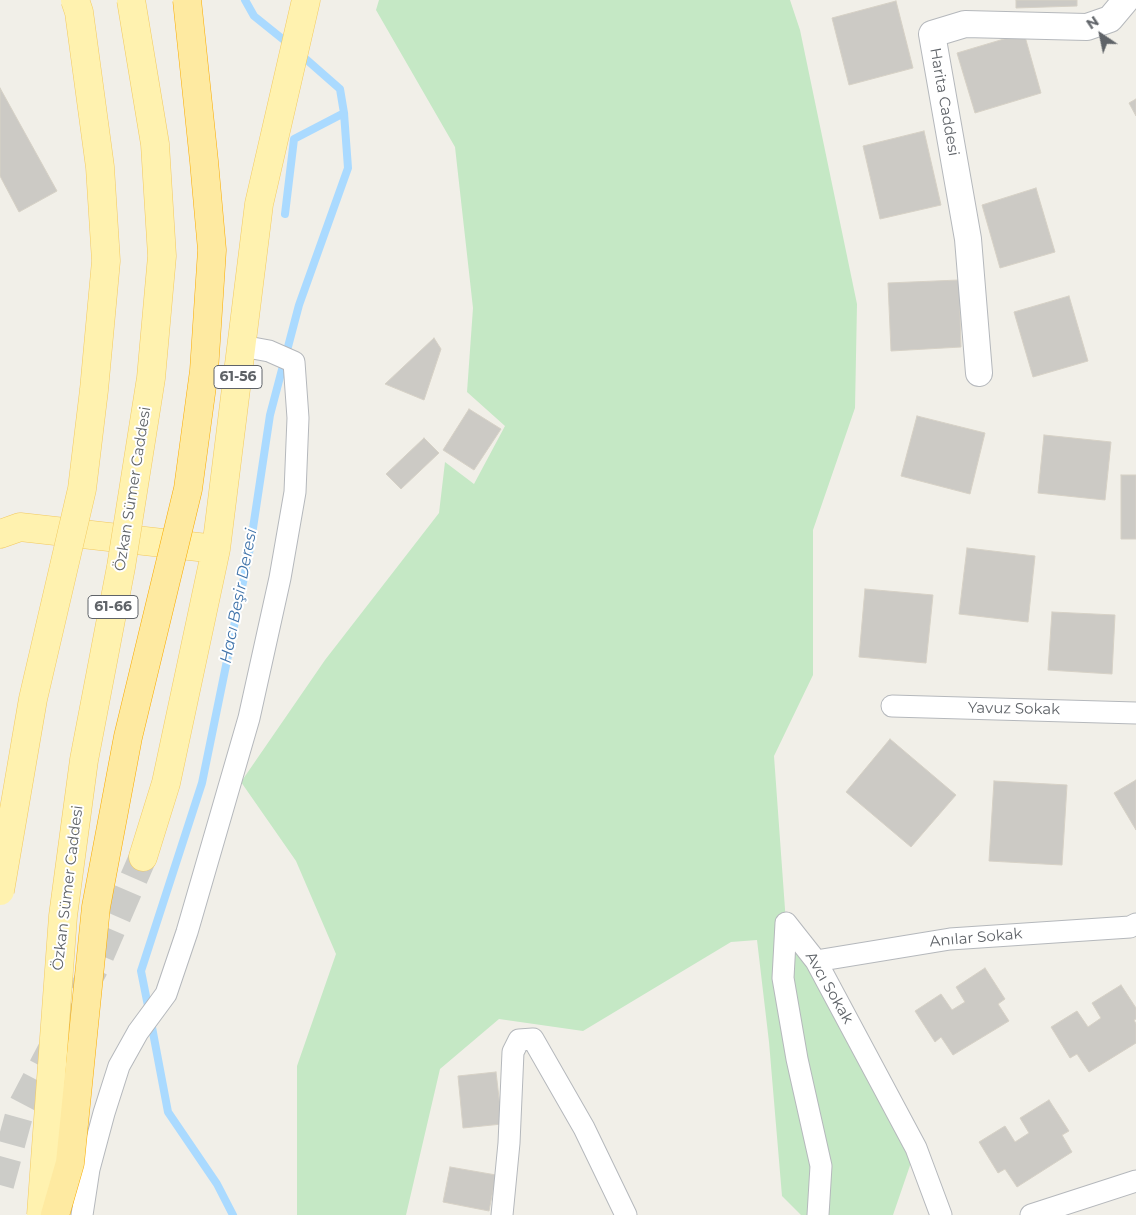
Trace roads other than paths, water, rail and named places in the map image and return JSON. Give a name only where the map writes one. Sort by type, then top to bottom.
[{"type":"highway","points":[[55,1215],[70,1164],[96,907],[128,737],[188,489],[204,371],[212,250],[203,142],[187,0]]},
{"type":"main road","points":[[0,891],[33,699],[82,489],[94,390],[106,261],[100,167],[79,12],[75,0]]},
{"type":"main road","name":"Özkan Sümer Caddesi","points":[[41,1215],[63,916],[84,760],[121,567],[151,378],[162,256],[155,144],[131,0]]},
{"type":"main road","name":"61-56","points":[[143,857],[166,783],[216,549],[259,204],[306,0]]},
{"type":"main road","points":[[0,534],[20,526],[216,549]]},
{"type":"street","name":"Harita Caddesi","points":[[979,373],[968,240],[932,34],[965,24],[1087,27],[1110,19],[1126,0]]},
{"type":"street","points":[[82,1215],[89,1168],[119,1066],[138,1032],[166,994],[187,932],[249,718],[280,578],[296,492],[298,418],[294,362],[269,351],[242,346]]},
{"type":"street","name":"Yavuz Sokak","points":[[892,706],[1136,712]]},
{"type":"street","name":"Avcı Sokak","points":[[818,1215],[821,1166],[797,1059],[783,978],[786,924],[816,961],[916,1148],[942,1215]]},
{"type":"street","name":"Anılar Sokak","points":[[816,961],[950,938],[1134,931]]},
{"type":"street","points":[[502,1215],[511,1113],[513,1052],[519,1040],[533,1039],[584,1128],[626,1215]]},
{"type":"street","points":[[1032,1215],[1136,1181]]},
{"type":"waterway","name":"Hacı Beşir Deresi","points":[[245,0],[254,16],[290,45]]},
{"type":"waterway","name":"Hacı Beşir Deresi","points":[[149,1011],[141,971],[202,783],[250,548],[270,415],[299,305],[348,168],[344,113],[340,89],[299,53]]},
{"type":"waterway","points":[[285,214],[294,139],[344,113]]},
{"type":"waterway","name":"Hacı Beşir Deresi","points":[[151,1022],[168,1112],[217,1184],[233,1215]]},
{"type":"tunnel","points":[[0,1185],[21,1108],[97,963],[143,857]]}]
